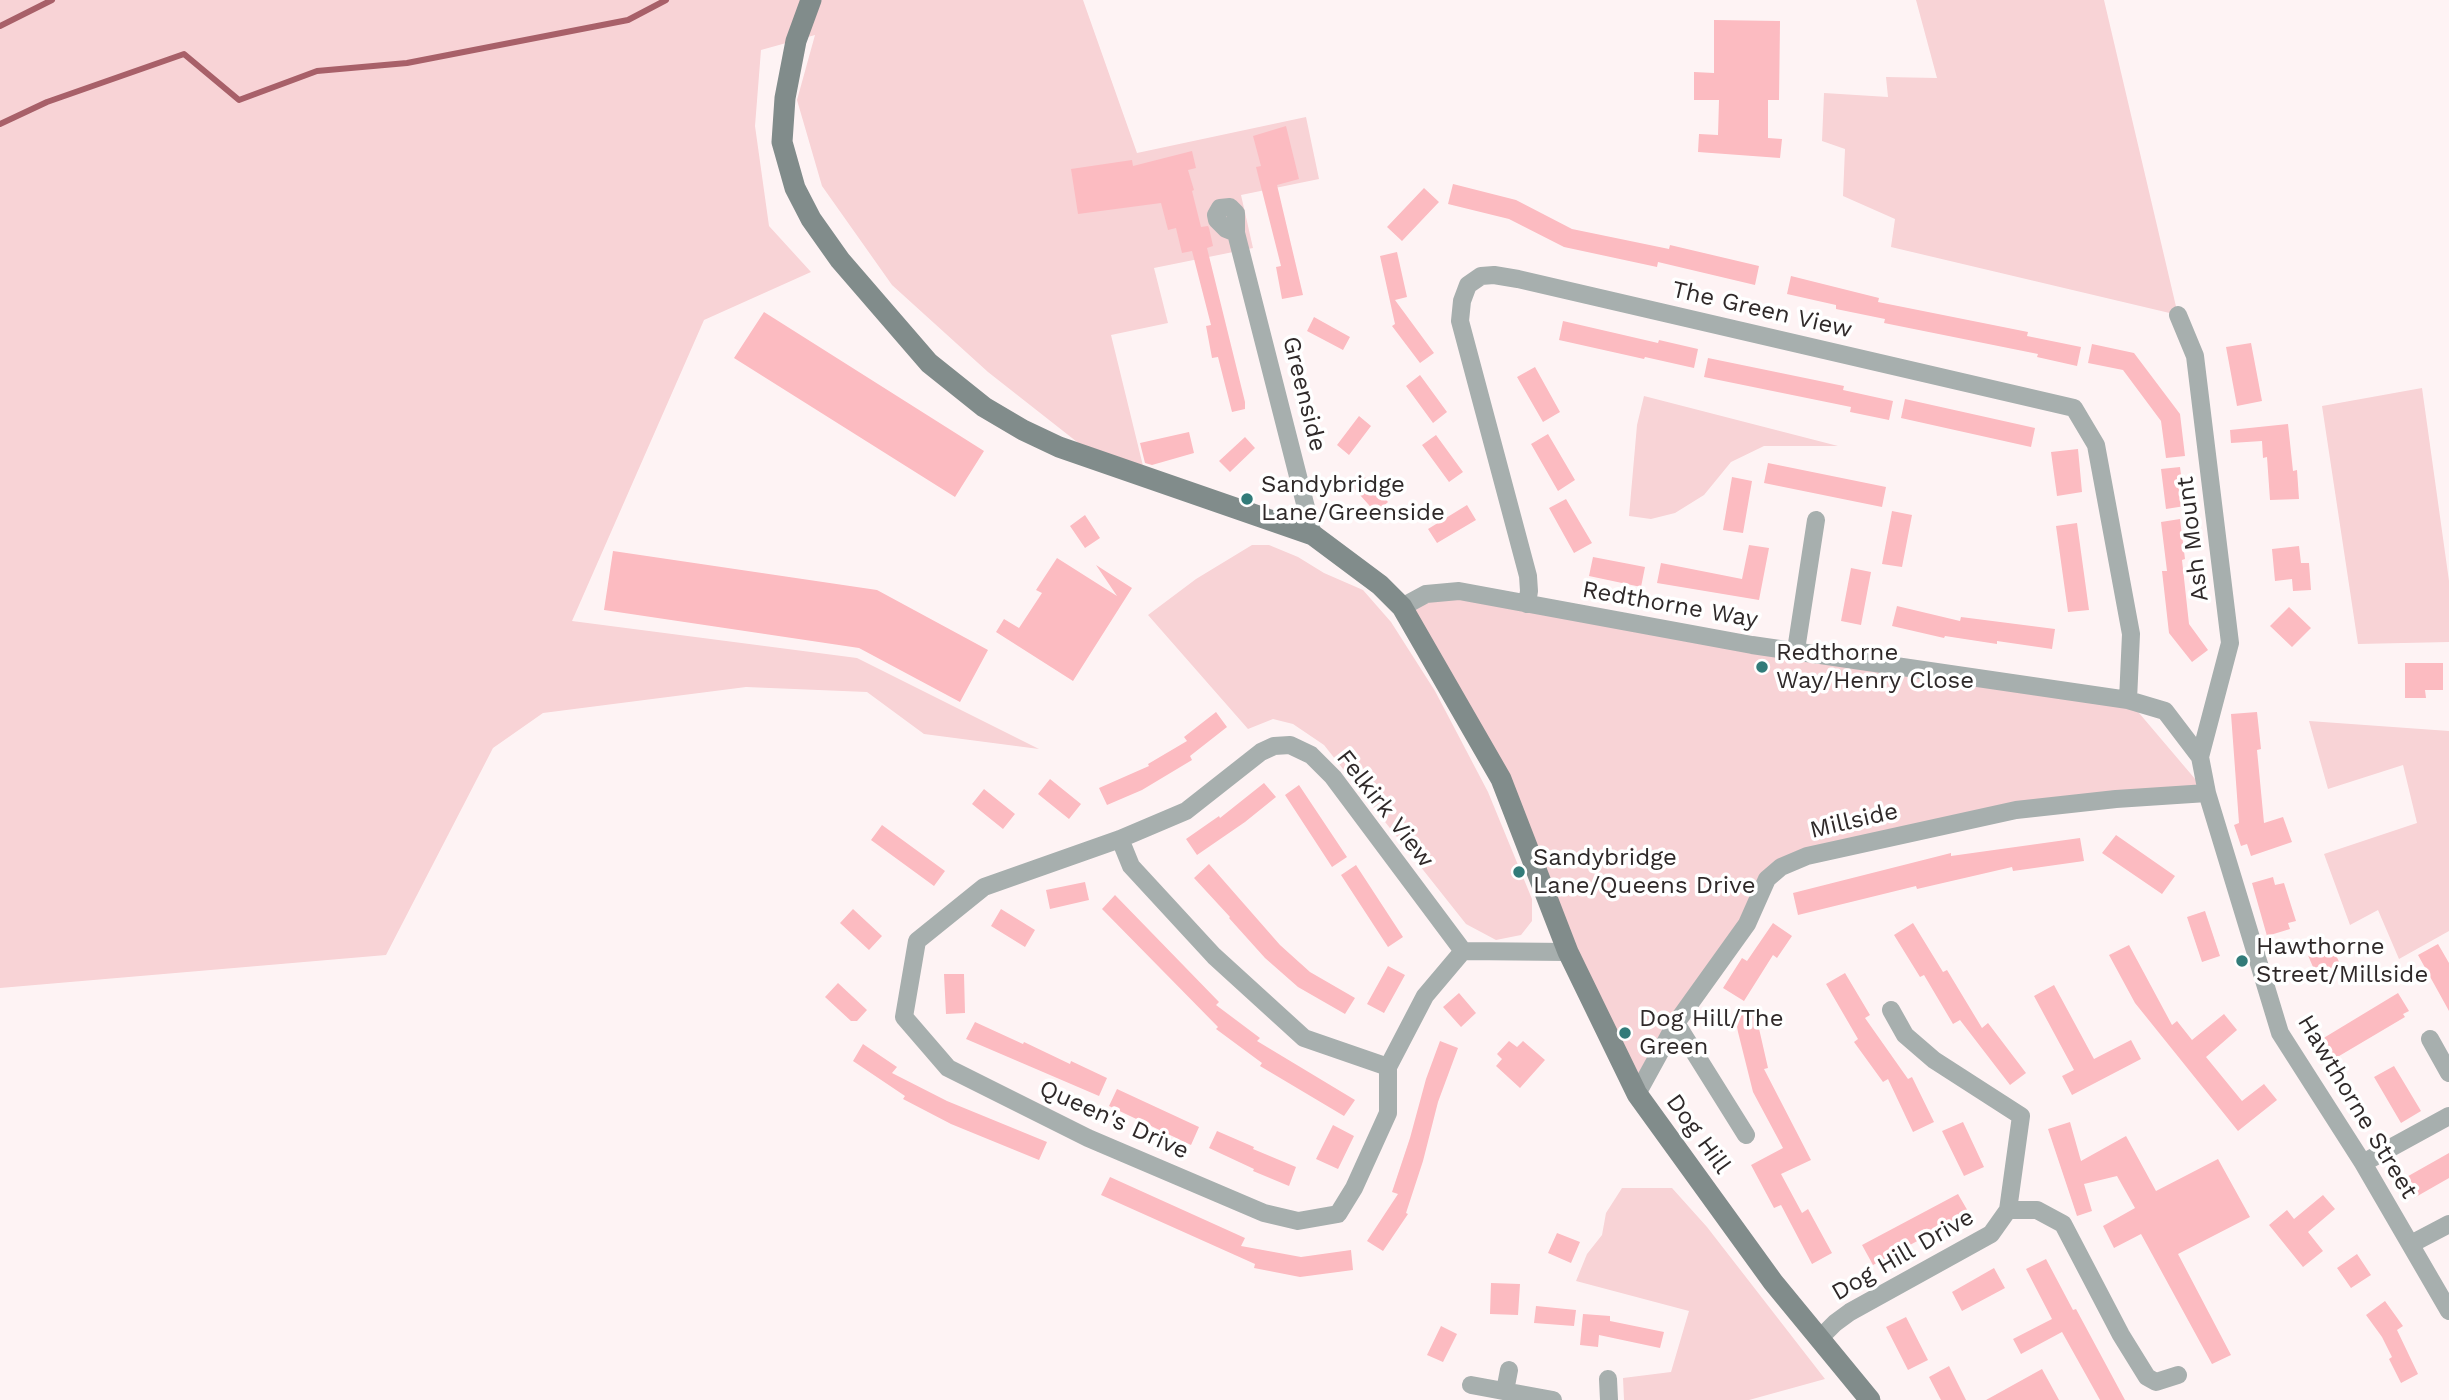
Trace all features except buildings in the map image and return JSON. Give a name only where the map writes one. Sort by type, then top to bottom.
[{"type":"street","name":"Dog Hill","points":[[811,0],[796,41],[785,98],[782,142],[795,188],[811,219],[840,260],[929,363],[984,407],[1059,447],[1313,536],[1362,570],[1402,607],[1501,779],[1568,952],[1637,1094],[1773,1282],[1870,1400]]},
{"type":"street","name":"Greenside","points":[[1236,233],[1313,536]]},
{"type":"street","name":"The Green View","points":[[1527,604],[1530,591],[1528,576],[1460,321],[1462,301],[1468,285],[1481,276],[1518,279],[2074,408],[2096,445],[2132,634],[2128,700]]},
{"type":"street","name":"Ash Mount","points":[[2178,315],[2195,356],[2230,643],[2200,757]]},
{"type":"street","points":[[1796,650],[1816,520]]},
{"type":"street","name":"Redthorne Way","points":[[1402,607],[1426,594],[1444,591],[1487,594],[1527,604],[1752,645],[2128,700],[2165,711],[2200,757]]},
{"type":"street","name":"Felkirk View","points":[[1121,839],[1186,811],[1261,752],[1274,746],[1290,745],[1311,755],[1333,777],[1462,951]]},
{"type":"street","name":"Hawthorne Street","points":[[2200,757],[2207,793],[2280,1033],[2363,1163],[2449,1311]]},
{"type":"street","name":"Millside","points":[[1637,1094],[1676,1023],[1747,924],[1767,878],[1781,867],[1807,856],[2017,810],[2116,799],[2207,793]]},
{"type":"street","points":[[1121,839],[1131,866],[1214,956],[1304,1038],[1388,1067]]},
{"type":"street","name":"Queen's Drive","points":[[1121,839],[984,887],[917,941],[904,1017],[948,1068],[1088,1138],[1264,1213],[1298,1221],[1338,1214],[1354,1188],[1388,1113],[1388,1067],[1425,996],[1462,951]]},
{"type":"street","points":[[1462,951],[1568,952]]},
{"type":"street","points":[[1891,1010],[1905,1035],[1934,1060],[2021,1116],[2008,1210],[2037,1210],[2063,1224],[2147,1377],[2156,1382],[2178,1375]]},
{"type":"street","points":[[1676,1023],[1746,1135]]},
{"type":"street","points":[[2430,1039],[2449,1073]]},
{"type":"street","points":[[2363,1163],[2449,1116]]},
{"type":"street","name":"Dog Hill Drive","points":[[1819,1339],[1850,1312],[1991,1234],[2008,1210]]},
{"type":"street","points":[[2410,1244],[2449,1224]]},
{"type":"street","points":[[1504,1391],[1509,1370]]},
{"type":"street","points":[[1608,1379],[1609,1400]]},
{"type":"street","points":[[1471,1385],[1553,1400]]},
{"type":"shaded area","points":[[0,0],[1083,0],[1137,153],[1306,117],[1319,179],[1241,195],[1253,248],[1154,268],[1168,323],[1111,335],[1144,470],[1086,449],[988,372],[892,285],[822,186],[797,100],[815,35],[761,50],[755,126],[769,226],[811,272],[704,320],[572,621],[857,658],[1039,749],[924,734],[867,692],[746,687],[543,713],[493,748],[386,955],[0,988]]},
{"type":"shaded area","points":[[1916,0],[2104,0],[2178,315],[1891,247],[1895,219],[1843,196],[1845,149],[1822,141],[1824,93],[1888,97],[1886,77],[1937,78]]},
{"type":"shaded area","points":[[2422,388],[2449,581],[2449,642],[2358,644],[2322,406]]},
{"type":"shaded area","points":[[1644,396],[1838,446],[1764,446],[1731,462],[1704,495],[1675,513],[1651,519],[1629,516],[1637,425]]},
{"type":"shaded area","points":[[1252,545],[1269,545],[1363,590],[1391,622],[1435,691],[1488,792],[1532,899],[1532,921],[1521,935],[1496,940],[1466,924],[1324,745],[1293,724],[1273,719],[1248,729],[1148,615],[1196,579]]},
{"type":"shaded area","points":[[1426,594],[2128,700],[2207,793],[2016,810],[1781,867],[1637,1094],[1501,779],[1402,607]]},
{"type":"shaded area","points":[[2309,721],[2449,731],[2449,931],[2399,959],[2378,910],[2350,925],[2324,854],[2417,823],[2403,765],[2328,789]]},
{"type":"shaded area","points":[[1622,1188],[1672,1188],[1707,1227],[1825,1379],[1749,1400],[1624,1400],[1623,1378],[1671,1372],[1689,1311],[1576,1281],[1587,1254],[1602,1235],[1606,1213]]},
{"type":"waterway","points":[[0,26],[52,0]]},
{"type":"waterway","points":[[0,124],[47,102],[184,54],[239,100],[317,71],[407,63],[628,20],[666,0]]},
{"type":"place","name":"Sandybridge Lane/Greenside","points":[[1247,499]]},
{"type":"place","name":"Redthorne Way/Henry Close","points":[[1762,667]]},
{"type":"place","name":"Sandybridge Lane/Queens Drive","points":[[1519,872]]},
{"type":"place","name":"Hawthorne Street/Millside","points":[[2242,961]]},
{"type":"place","name":"Dog Hill/The Green","points":[[1625,1033]]}]
